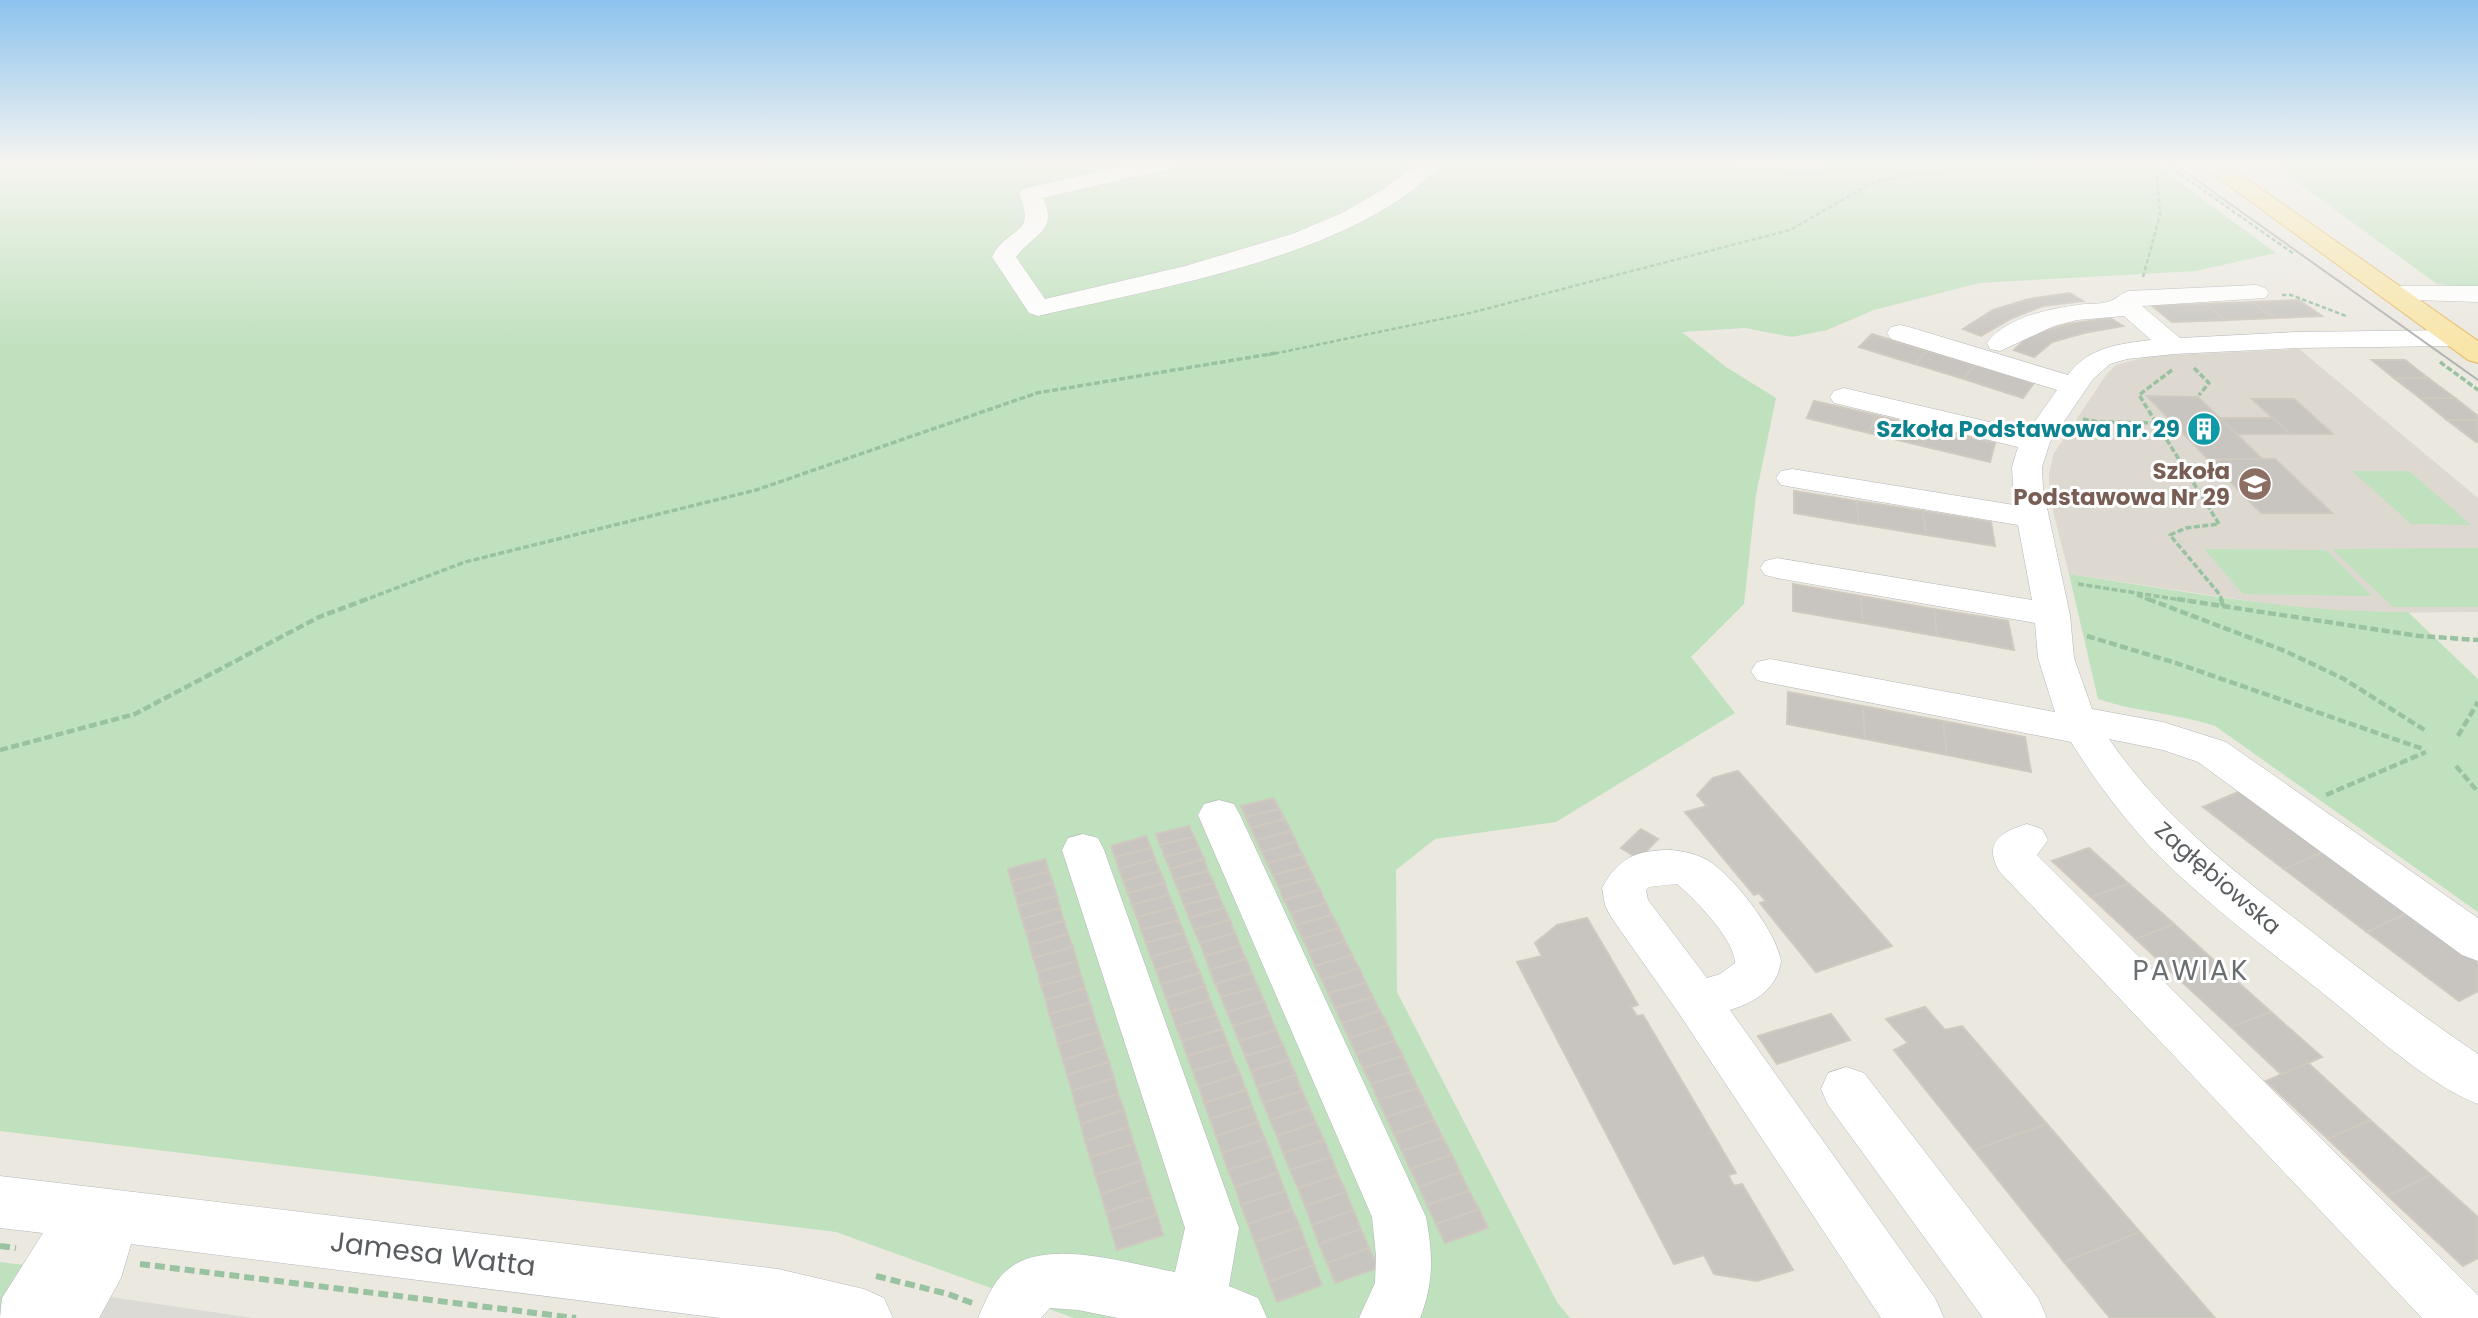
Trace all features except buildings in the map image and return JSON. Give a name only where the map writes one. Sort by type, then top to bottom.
[{"type":"main road","points":[[2295,224],[2466,346]]},
{"type":"street","points":[[1036,224],[1004,257],[1038,308],[1211,267],[1333,224]]},
{"type":"street","points":[[2000,343],[2018,330],[2055,316],[2133,303],[2266,294]]},
{"type":"street","points":[[2394,294],[2478,294]]},
{"type":"street","points":[[2133,303],[2180,360]]},
{"type":"street","points":[[1900,333],[2076,402]]},
{"type":"street","name":"Zagłębiowska","points":[[2466,346],[2406,338],[2180,360],[2126,351],[2100,358],[2083,373],[2076,402],[2035,442],[2026,467],[2032,518],[2052,615],[2056,659],[2079,726],[2108,768],[2147,815],[2204,872],[2400,1028],[2478,1082]]},
{"type":"street","points":[[1844,397],[2035,442]]},
{"type":"street","points":[[1792,478],[2032,518]]},
{"type":"street","points":[[1777,568],[2052,615]]},
{"type":"street","points":[[1770,671],[2079,726],[2101,724],[2195,745],[2212,752],[2478,942]]},
{"type":"street","points":[[1219,815],[1399,1217],[1406,1256],[1401,1290],[1388,1318]]},
{"type":"street","points":[[2027,840],[2013,849],[2014,859],[2461,1318]]},
{"type":"street","points":[[1007,1318],[1026,1290],[1047,1280],[1078,1282],[1218,1311],[1212,1228],[1083,850]]},
{"type":"street","points":[[1697,1001],[1915,1318]]},
{"type":"street","points":[[1846,1089],[2018,1318]]},
{"type":"street","name":"Jamesa Watta","points":[[0,1202],[90,1243],[778,1297],[864,1318]]},
{"type":"street","points":[[22,1318],[90,1243]]},
{"type":"street","points":[[67,1318],[90,1243]]},
{"type":"path","points":[[0,750],[135,714],[319,617],[465,562],[756,490],[1037,393],[1224,364],[1470,313],[1790,230],[1806,224]]},
{"type":"path","points":[[2133,303],[2157,224]]},
{"type":"path","points":[[2249,224],[2302,261]]},
{"type":"path","points":[[2266,294],[2291,295],[2351,318]]},
{"type":"path","points":[[2406,338],[2478,390]]},
{"type":"path","points":[[2199,395],[2209,383],[2180,360],[2139,395],[2145,408],[2159,423],[2219,524],[2186,528],[2169,535],[2220,595],[2223,606]]},
{"type":"path","points":[[2076,402],[2099,422],[2173,423]]},
{"type":"path","points":[[2073,583],[2419,636],[2478,640]]},
{"type":"path","points":[[2127,591],[2297,657],[2344,679],[2426,731]]},
{"type":"path","points":[[2086,636],[2176,663],[2425,750],[2293,809]]},
{"type":"path","points":[[2458,736],[2478,702]]},
{"type":"path","points":[[2456,766],[2478,792]]},
{"type":"path","points":[[0,1246],[90,1243],[576,1318]]},
{"type":"shaded area","name":"Szkoła Podstawowa Nr 29","points":[[2299,349],[2478,498],[2478,612],[2351,613],[2289,607],[2069,574],[2049,495],[2049,474],[2054,453],[2106,375],[2116,365],[2150,356]]},
{"type":"shaded area","points":[[104,1296],[253,1318],[92,1318]]},
{"type":"green space","points":[[0,224],[2236,224],[2276,253],[2196,271],[1979,283],[1874,310],[1827,330],[1792,337],[1745,328],[1682,332],[1726,367],[1776,398],[1756,495],[1744,604],[1691,657],[1735,713],[1556,822],[1435,839],[1396,870],[1397,992],[1557,1302],[1570,1318],[1074,1318],[836,1232],[0,1131]]},
{"type":"green space","points":[[2354,224],[2478,224],[2478,288],[2437,284]]},
{"type":"green space","points":[[2352,471],[2409,471],[2471,525],[2411,524]]},
{"type":"green space","points":[[2478,548],[2478,607],[2393,607],[2332,549]]},
{"type":"green space","points":[[2204,549],[2326,550],[2372,596],[2243,594]]},
{"type":"green space","points":[[2069,574],[2281,605],[2408,612],[2478,679],[2478,912],[2215,726],[2098,699]]},
{"type":"green space","points":[[0,1262],[24,1265],[0,1318]]},
{"type":"tram line","points":[[2258,224],[2478,380]]},
{"type":"place","name":"Szkoła Podstawowa nr. 29","points":[[2204,429]]},
{"type":"place","name":"Szkoła Podstawowa Nr 29","points":[[2255,484]]},
{"type":"district","name":"PAWIAK","points":[[2191,970]]}]
